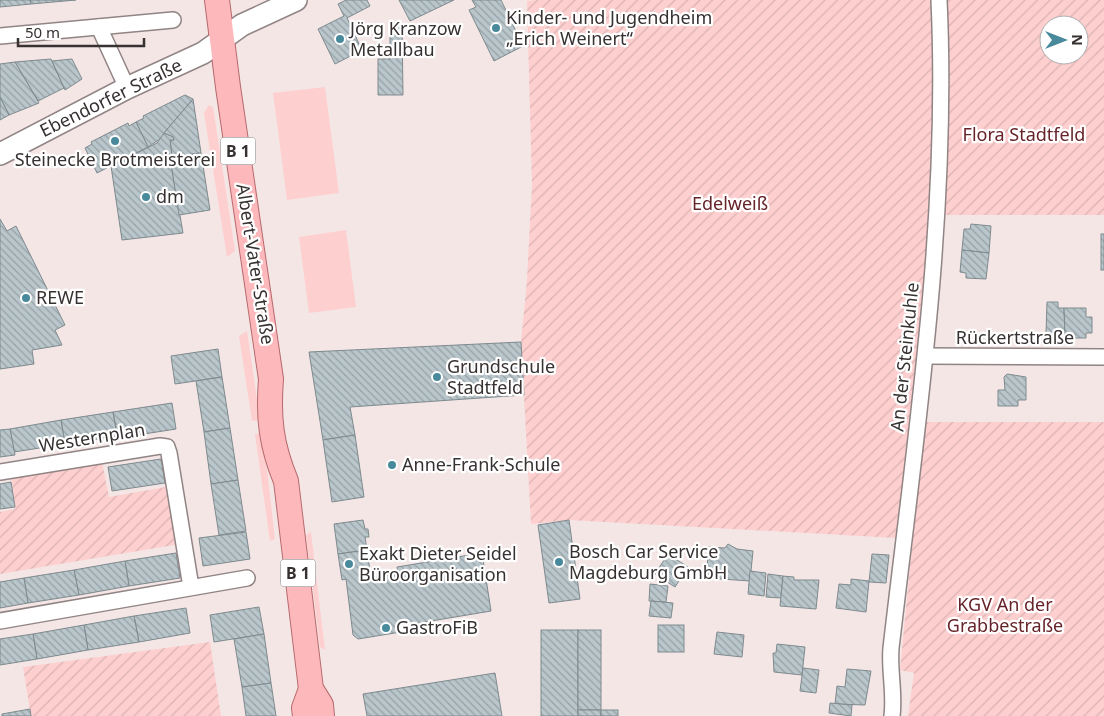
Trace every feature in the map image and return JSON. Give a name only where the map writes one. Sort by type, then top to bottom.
[{"type":"main road","name":"Albert-Vater-Straße","points":[[218,0],[221,40],[272,379],[284,403],[287,423],[292,460],[286,481],[311,689],[320,705],[322,716]]},
{"type":"main road","name":"Albert-Vater-Straße","points":[[305,716],[304,708],[311,689]]},
{"type":"street","name":"Ebendorfer Straße","points":[[0,154],[127,88],[203,53],[242,25],[296,0]]},
{"type":"street","name":"An der Steinkuhle","points":[[892,716],[891,651],[926,356],[937,210],[942,74],[938,0]]},
{"type":"street","points":[[0,36],[172,20]]},
{"type":"street","points":[[99,27],[127,88]]},
{"type":"street","name":"Rückertstraße","points":[[926,356],[1104,357]]},
{"type":"street","name":"Westernplan","points":[[0,472],[160,446],[167,447],[170,453],[191,587]]},
{"type":"street","points":[[0,621],[247,578]]},
{"type":"green space","name":"Edelweiß","points":[[932,0],[934,67],[930,202],[919,337],[896,538],[569,520],[531,524],[521,342],[527,280],[532,185],[527,1]]},
{"type":"green space","name":"Flora Stadtfeld","points":[[944,0],[1104,0],[1104,215],[942,215]]},
{"type":"green space","points":[[325,87],[339,193],[287,200],[273,93]]},
{"type":"green space","points":[[209,105],[213,107],[235,251],[227,257],[204,113]]},
{"type":"green space","points":[[346,230],[356,307],[309,313],[299,237]]},
{"type":"green space","points":[[247,331],[260,420],[252,421],[239,336]]},
{"type":"green space","name":"KGV An der Grabbestraße","points":[[924,422],[1104,422],[1104,716],[908,716],[914,673],[900,670]]},
{"type":"green space","points":[[255,434],[263,434],[275,539],[270,541]]},
{"type":"green space","points":[[102,462],[109,497],[171,486],[180,544],[0,574],[0,512],[15,509],[11,475]]},
{"type":"green space","points":[[311,532],[325,650],[320,647],[306,535]]},
{"type":"green space","points":[[210,642],[221,716],[31,716],[23,667]]},
{"type":"building","points":[[0,0],[30,0],[31,4],[0,7]]},
{"type":"building","points":[[30,0],[76,0],[31,4]]},
{"type":"building","name":"Jörg Kranzow Metallbau","points":[[346,0],[367,0],[370,6],[347,18],[362,50],[335,64],[318,29],[344,16],[338,4]]},
{"type":"building","points":[[399,0],[454,0],[410,21]]},
{"type":"building","name":"Kinder- und Jugendheim „Erich Weinert“","points":[[472,0],[501,0],[523,46],[494,61],[469,10],[476,7]]},
{"type":"building","points":[[402,25],[403,95],[378,95],[378,59],[390,59],[390,26]]},
{"type":"building","points":[[51,59],[64,88],[38,101],[15,62]]},
{"type":"building","points":[[72,59],[82,79],[65,90],[52,61]]},
{"type":"building","points":[[15,62],[39,103],[9,115],[0,97],[0,64]]},
{"type":"building","points":[[185,95],[193,99],[164,133],[163,137],[148,147],[136,122],[144,118],[143,116]]},
{"type":"building","points":[[0,97],[9,115],[0,120]]},
{"type":"building","points":[[193,99],[201,153],[170,157],[172,156],[170,140],[174,140],[173,137],[164,133]]},
{"type":"building","points":[[136,122],[148,147],[97,173],[85,148],[92,144],[91,142],[128,123],[129,126]]},
{"type":"building","name":"dm","points":[[164,133],[173,137],[174,140],[170,140],[172,156],[170,157],[183,233],[122,240],[111,166],[157,143]]},
{"type":"building","points":[[201,153],[210,210],[179,215],[170,157]]},
{"type":"building","name":"REWE","points":[[0,219],[7,231],[16,226],[65,325],[55,330],[62,345],[32,350],[34,364],[0,369]]},
{"type":"building","points":[[971,224],[991,226],[989,253],[962,250],[964,229],[970,229]]},
{"type":"building","points":[[1101,234],[1104,234],[1104,270],[1101,270]]},
{"type":"building","points":[[962,250],[989,253],[986,279],[966,278],[966,273],[960,272]]},
{"type":"building","points":[[1047,302],[1058,302],[1058,308],[1064,308],[1065,334],[1046,334]]},
{"type":"building","points":[[1064,308],[1086,308],[1086,317],[1092,317],[1092,333],[1086,333],[1086,338],[1075,338],[1075,334],[1065,334]]},
{"type":"building","points":[[521,342],[524,395],[350,407],[355,435],[323,440],[309,352]]},
{"type":"building","points":[[218,349],[222,377],[175,384],[171,356]]},
{"type":"building","points":[[1007,374],[1026,377],[1026,400],[1018,400],[1018,406],[998,406],[998,390],[1005,390],[1004,377]]},
{"type":"building","points":[[222,377],[230,428],[204,432],[196,381]]},
{"type":"building","points":[[172,403],[176,429],[118,438],[113,412]]},
{"type":"building","points":[[113,412],[117,436],[65,444],[61,420]]},
{"type":"building","points":[[61,420],[65,444],[14,452],[10,429]]},
{"type":"building","points":[[230,428],[238,480],[211,484],[204,432]]},
{"type":"building","points":[[10,429],[15,455],[0,457],[0,430]]},
{"type":"building","points":[[355,435],[364,497],[332,502],[323,440]]},
{"type":"building","points":[[161,459],[165,483],[112,491],[108,467]]},
{"type":"building","points":[[238,480],[246,531],[219,535],[211,484]]},
{"type":"building","points":[[11,482],[15,507],[0,509],[0,484]]},
{"type":"building","points":[[363,520],[365,529],[368,529],[369,537],[365,537],[367,550],[338,554],[334,524]]},
{"type":"building","name":"Bosch Car Service Magdeburg GmbH","points":[[569,520],[580,599],[549,603],[538,525]]},
{"type":"building","points":[[246,532],[250,559],[203,566],[199,538]]},
{"type":"building","points":[[728,544],[737,549],[753,551],[750,581],[707,578],[708,547],[725,548]]},
{"type":"building","points":[[367,550],[371,578],[398,574],[397,567],[482,553],[491,611],[407,625],[407,631],[358,639],[353,635],[346,579],[342,580],[338,554]]},
{"type":"building","points":[[176,553],[180,578],[129,586],[125,561]]},
{"type":"building","points":[[668,554],[688,567],[675,587],[655,574]]},
{"type":"building","points":[[872,554],[889,555],[886,583],[869,582]]},
{"type":"building","points":[[125,561],[129,586],[79,595],[74,570]]},
{"type":"building","points":[[74,570],[79,595],[28,603],[24,578]]},
{"type":"building","points":[[750,571],[766,573],[764,596],[748,594]]},
{"type":"building","points":[[768,574],[783,576],[781,598],[766,597]]},
{"type":"building","points":[[783,576],[794,577],[794,580],[819,580],[816,609],[780,606]]},
{"type":"building","points":[[24,578],[28,603],[0,608],[0,582]]},
{"type":"building","points":[[851,579],[869,581],[866,612],[836,608],[839,584],[851,585]]},
{"type":"building","points":[[650,584],[668,586],[666,602],[649,601]]},
{"type":"building","points":[[651,601],[673,603],[671,618],[649,616]]},
{"type":"building","points":[[259,607],[264,634],[214,642],[210,615]]},
{"type":"building","points":[[186,608],[190,633],[139,642],[134,616]]},
{"type":"building","points":[[134,616],[139,642],[88,650],[84,625]]},
{"type":"building","points":[[84,625],[88,650],[37,659],[33,634]]},
{"type":"building","points":[[658,625],[684,625],[684,652],[658,652]]},
{"type":"building","points":[[541,630],[578,630],[578,716],[541,716]]},
{"type":"building","points":[[578,630],[601,630],[601,710],[578,710]]},
{"type":"building","points":[[717,632],[744,635],[742,657],[714,654]]},
{"type":"building","points":[[33,634],[37,659],[0,665],[0,639]]},
{"type":"building","points":[[264,634],[271,683],[242,687],[234,639]]},
{"type":"building","points":[[777,644],[805,647],[802,675],[774,672],[773,653],[776,653]]},
{"type":"building","points":[[803,668],[819,670],[816,693],[800,691]]},
{"type":"building","points":[[847,669],[871,671],[865,705],[835,704],[837,686],[845,687]]},
{"type":"building","points":[[495,673],[502,716],[367,716],[363,694]]},
{"type":"building","points":[[271,683],[276,716],[246,716],[242,687]]},
{"type":"building","points":[[830,703],[852,705],[851,716],[829,713]]},
{"type":"building","points":[[30,709],[31,716],[2,716],[2,714]]},
{"type":"building","points":[[578,710],[601,710],[601,716],[578,716]]},
{"type":"building","points":[[601,710],[618,710],[618,716],[601,716]]},
{"type":"place","name":"Kinder- und Jugendheim „Erich Weinert“","points":[[496,28]]},
{"type":"place","name":"Jörg Kranzow Metallbau","points":[[340,39]]},
{"type":"place","name":"Steinecke Brotmeisterei","points":[[115,141]]},
{"type":"place","name":"dm","points":[[146,197]]},
{"type":"place","name":"REWE","points":[[26,298]]},
{"type":"place","name":"Grundschule Stadtfeld","points":[[437,377]]},
{"type":"place","name":"Anne-Frank-Schule","points":[[392,465]]},
{"type":"place","name":"Bosch Car Service Magdeburg GmbH","points":[[559,562]]},
{"type":"place","name":"Exakt Dieter Seidel Büroorganisation","points":[[349,564]]},
{"type":"place","name":"GastroFiB","points":[[386,628]]}]
